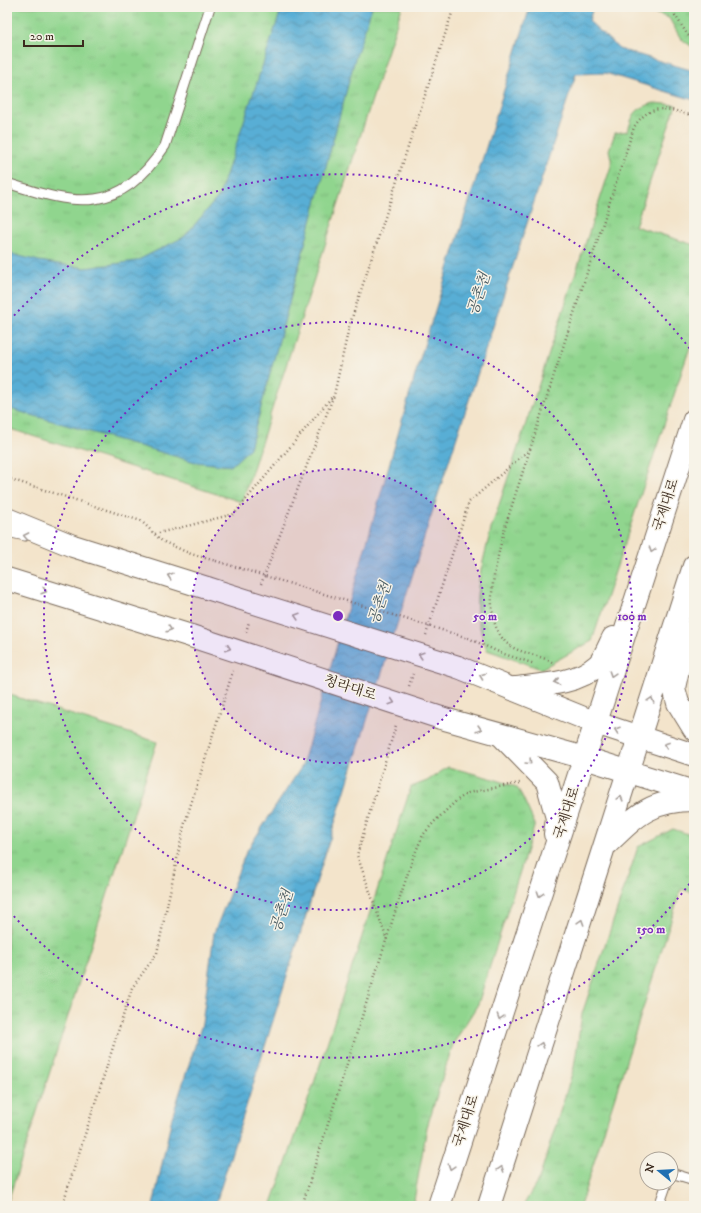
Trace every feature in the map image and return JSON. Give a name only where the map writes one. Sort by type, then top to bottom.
[{"type":"main road","name":"국제대로","points":[[438,1206],[694,420]]},
{"type":"main road","points":[[7,518],[73,546],[458,666],[596,723],[694,755]]},
{"type":"main road","points":[[489,1206],[605,846],[627,771],[694,566]]},
{"type":"main road","name":"청라대로","points":[[7,579],[191,636],[441,718],[584,758],[694,792]]},
{"type":"main road","points":[[514,688],[557,683],[584,674],[598,664],[636,597]]},
{"type":"main road","points":[[677,618],[681,656],[674,688],[678,703],[694,729]]},
{"type":"main road","points":[[501,735],[547,782],[557,818],[552,857]]},
{"type":"main road","points":[[605,846],[637,815],[662,804],[680,800],[694,800]]},
{"type":"lane","points":[[7,183],[48,196],[68,200],[86,200],[104,197],[123,189],[140,178],[165,146],[210,7]]},
{"type":"lane","points":[[7,532],[73,546]]},
{"type":"lane","points":[[679,1175],[694,1180]]},
{"type":"lane","points":[[659,1206],[664,1191]]},
{"type":"path","points":[[676,7],[675,15],[687,34],[694,41]]},
{"type":"path","points":[[689,115],[694,100]]},
{"type":"path","points":[[550,666],[557,665],[545,658],[510,646],[500,636],[493,617],[491,605],[504,530],[634,127],[641,117],[651,110],[662,108],[694,116]]},
{"type":"path","points":[[155,534],[234,514],[334,395]]},
{"type":"path","points":[[423,642],[469,502],[531,448]]},
{"type":"path","points":[[7,478],[141,521],[162,541],[184,551],[468,638],[501,653],[536,664]]},
{"type":"path","points":[[409,687],[414,672]]},
{"type":"path","points":[[386,940],[357,855],[396,724]]},
{"type":"path","points":[[302,1206],[413,858],[424,836],[434,822],[456,801],[468,793],[523,783]]},
{"type":"green space","points":[[7,7],[402,7],[242,502],[7,428]]},
{"type":"green space","points":[[655,7],[694,7],[694,48],[681,39],[669,18],[654,13]]},
{"type":"green space","points":[[654,103],[676,105],[635,226],[694,245],[694,335],[592,641],[541,669],[487,650],[480,628],[476,605],[481,572],[491,529],[612,163],[609,150],[615,133],[628,131],[633,116],[636,112],[643,107]]},
{"type":"green space","points":[[694,673],[694,715],[690,704],[690,694]]},
{"type":"green space","points":[[7,694],[157,742],[7,1204]]},
{"type":"green space","points":[[448,767],[496,780],[517,788],[535,824],[478,1004],[453,1044],[445,1069],[427,1127],[413,1206],[271,1206],[314,1083],[411,787],[427,781]]},
{"type":"green space","points":[[673,829],[694,836],[694,893],[681,889],[580,1206],[523,1206],[539,1179],[574,1067],[582,1014],[638,847]]},
{"type":"water","points":[[282,7],[372,7],[355,59],[250,448],[231,466],[195,462],[7,408],[7,253],[39,261],[85,268],[136,261],[184,237],[219,196]]},
{"type":"water","name":"공촌천","points":[[530,7],[593,7],[589,21],[619,49],[694,71],[694,100],[605,73],[576,74],[430,519],[215,1206],[153,1206],[172,1117],[202,1024],[214,933],[246,852],[302,766],[418,365]]}]
